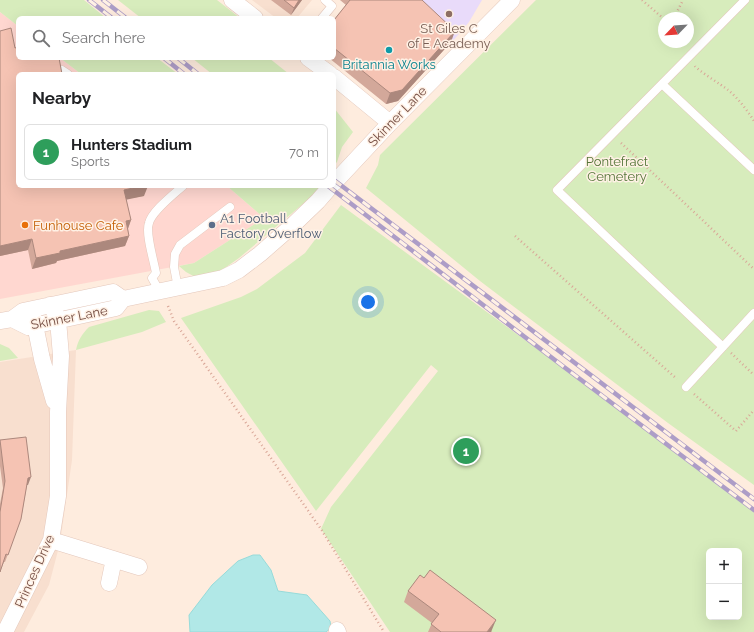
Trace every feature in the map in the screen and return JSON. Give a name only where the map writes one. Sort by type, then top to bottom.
[{"type":"street","points":[[232,0],[252,16]]},
{"type":"street","name":"Skinner Lane","points":[[336,181],[390,123],[511,0]]},
{"type":"street","points":[[311,60],[327,72]]},
{"type":"street","points":[[336,79],[390,123]]},
{"type":"street","name":"Skinner Lane","points":[[6,320],[23,311],[113,292],[124,299],[163,297],[178,288],[223,278],[239,270],[260,254],[292,226],[329,188]]},
{"type":"street","name":"Skinner Lane","points":[[6,320],[28,327],[116,308],[124,299]]},
{"type":"street","name":"Princes Drive","points":[[5,632],[51,540],[58,496],[58,412],[61,356],[58,320],[50,305]]},
{"type":"street","name":"Princes Drive","points":[[32,309],[42,359],[58,412]]},
{"type":"street","points":[[51,540],[139,567]]},
{"type":"street","points":[[109,582],[114,559]]},
{"type":"lane","points":[[324,16],[332,6],[325,0]]},
{"type":"lane","points":[[723,346],[557,190],[745,0]]},
{"type":"lane","points":[[662,84],[754,170]]},
{"type":"lane","points":[[163,297],[152,278],[156,272],[148,233],[149,221],[180,188]]},
{"type":"lane","points":[[178,288],[174,267],[175,254],[180,245],[230,207]]},
{"type":"lane","points":[[686,387],[754,313]]},
{"type":"path","points":[[642,0],[658,14]]},
{"type":"path","points":[[677,12],[683,0]]},
{"type":"path","points":[[690,55],[697,69],[713,78],[730,91],[754,121]]},
{"type":"path","points":[[612,134],[754,269]]},
{"type":"path","points":[[515,236],[736,431],[754,410]]},
{"type":"path","points":[[163,297],[174,321],[321,529],[384,632]]},
{"type":"path","points":[[723,346],[754,375]]},
{"type":"shaded area","points":[[252,0],[312,0],[299,16],[273,16]]},
{"type":"shaded area","name":"St Giles C of E Academy","points":[[410,0],[482,0],[469,22],[452,42]]},
{"type":"shaded area","points":[[0,12],[16,24],[16,60],[63,60],[78,72],[16,72],[16,188],[229,188],[264,218],[194,263],[0,299]]},
{"type":"shaded area","points":[[76,350],[72,460],[60,543],[49,585],[24,632],[0,632],[0,362]]},
{"type":"green space","points":[[0,0],[84,0],[104,16],[16,16],[16,24],[0,12]]},
{"type":"green space","points":[[118,0],[217,0],[237,16],[138,16]]},
{"type":"green space","name":"Pontefract Cemetery","points":[[536,0],[754,0],[754,485],[668,423],[480,281],[366,188],[378,165],[380,155]]},
{"type":"green space","points":[[63,60],[160,60],[175,72],[78,72]]},
{"type":"green space","points":[[194,60],[272,60],[286,72],[210,72]]},
{"type":"green space","points":[[336,111],[353,132],[342,147],[336,163]]},
{"type":"green space","points":[[229,188],[318,188],[310,198],[239,258],[222,270],[197,278],[179,266],[194,263],[264,218]]},
{"type":"green space","points":[[341,205],[754,508],[754,632],[390,632],[321,529],[331,507],[438,371],[431,365],[316,511],[181,318],[241,297],[257,289],[305,253]]},
{"type":"green space","points":[[149,310],[159,311],[166,322],[142,332],[76,350],[81,337],[89,327]]},
{"type":"green space","points":[[0,344],[9,348],[18,358],[0,361]]},
{"type":"water","points":[[253,555],[260,555],[271,570],[278,591],[307,595],[330,621],[331,628],[326,632],[190,632],[189,615],[212,585],[238,561]]},
{"type":"building","points":[[284,0],[299,0],[294,8]]},
{"type":"building","name":"Britannia Works","points":[[350,0],[422,0],[455,31],[402,90],[390,93],[336,50],[336,18]]},
{"type":"building","points":[[11,28],[16,48],[16,60],[59,60],[62,72],[16,72],[16,188],[133,188],[124,190],[131,220],[126,221],[129,236],[60,251],[60,253],[36,258],[32,239],[0,246],[0,31]]},
{"type":"building","points":[[26,437],[31,477],[28,478],[21,519],[0,572],[0,512],[5,481],[0,440]]},
{"type":"building","points":[[430,570],[496,620],[487,632],[441,632],[431,624],[439,614],[408,591],[420,575],[424,578]]},
{"type":"railway","points":[[89,0],[109,16]]},
{"type":"railway","points":[[103,0],[123,16]]},
{"type":"railway","points":[[166,60],[182,72]]},
{"type":"railway","points":[[180,60],[196,72]]},
{"type":"railway","points":[[336,182],[754,499]]},
{"type":"railway","points":[[331,188],[754,510]]},
{"type":"place","name":"St Giles C of E Academy","points":[[449,14]]},
{"type":"place","name":"Britannia Works","points":[[389,50]]},
{"type":"place","name":"Funhouse Cafe","points":[[25,225]]},
{"type":"place","name":"A1 Football Factory Overflow","points":[[212,225]]},
{"type":"place","name":"Hunters Stadium","points":[[466,451]]}]
